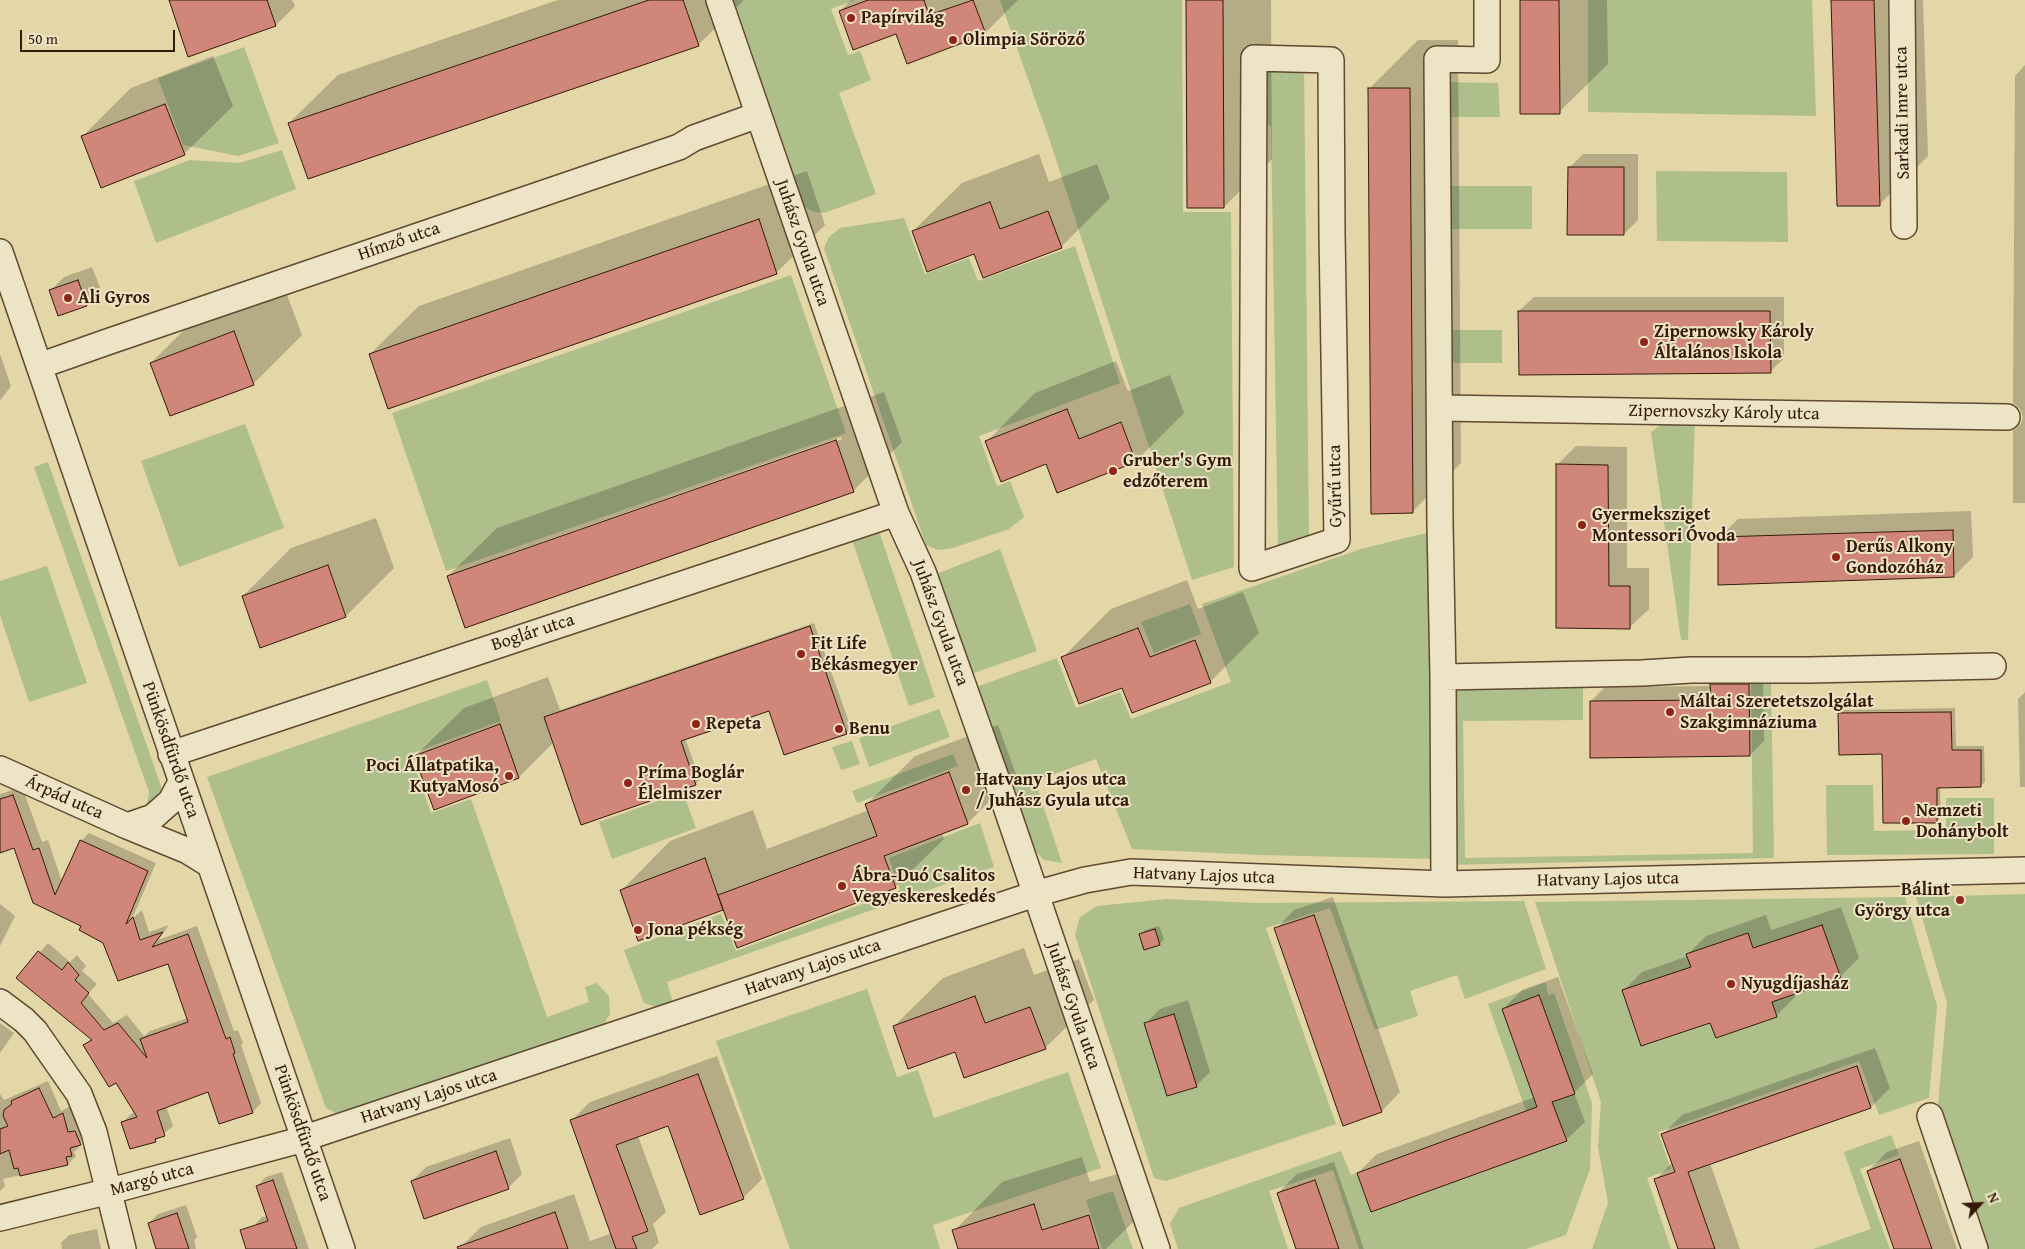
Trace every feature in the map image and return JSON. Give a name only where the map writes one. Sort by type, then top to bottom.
[{"type":"street","name":"Juhász Gyula utca","points":[[719,0],[896,513],[923,572],[1157,1249]]},
{"type":"street","points":[[1444,884],[1437,60],[1487,60],[1487,0]]},
{"type":"street","name":"Sarkadi Imre utca","points":[[1902,0],[1904,226]]},
{"type":"street","name":"Gyűrű utca","points":[[1254,58],[1331,60],[1337,540],[1252,568],[1253,215],[1254,58]]},
{"type":"street","name":"Hímző utca","points":[[39,366],[679,148],[694,138],[758,115]]},
{"type":"street","name":"Pünkösdfürdő utca","points":[[0,252],[342,1249]]},
{"type":"street","name":"Zipernovszky Károly utca","points":[[1440,408],[2007,417]]},
{"type":"street","name":"Boglár utca","points":[[171,754],[896,513]]},
{"type":"street","points":[[1443,678],[1691,670],[1819,670],[1993,666]]},
{"type":"street","name":"Árpád utca","points":[[0,769],[188,851],[209,864]]},
{"type":"street","points":[[127,826],[153,817],[171,801],[181,782]]},
{"type":"street","name":"Hatvany Lajos utca","points":[[304,1138],[1035,894],[1085,880],[1131,872],[1444,884],[2025,870]]},
{"type":"street","points":[[0,1002],[35,1031],[79,1094],[94,1132],[123,1249]]},
{"type":"street","points":[[1930,1116],[1974,1249]]},
{"type":"street","name":"Margó utca","points":[[0,1218],[110,1191],[304,1138]]},
{"type":"green space","points":[[734,0],[855,0],[831,9],[848,55],[860,51],[871,80],[839,93],[876,194],[824,213],[814,212],[805,207]]},
{"type":"green space","points":[[1000,0],[1182,0],[1183,212],[1231,212],[1234,567],[1192,580],[1051,144]]},
{"type":"green space","points":[[1588,0],[1812,0],[1816,116],[1588,112]]},
{"type":"green space","points":[[244,47],[279,143],[238,156],[183,145],[158,78]]},
{"type":"green space","points":[[1304,65],[1309,543],[1278,552],[1271,128],[1258,110],[1258,71]]},
{"type":"green space","points":[[1440,82],[1498,83],[1500,117],[1441,117]]},
{"type":"green space","points":[[282,150],[296,189],[156,243],[134,181],[190,160],[239,163]]},
{"type":"green space","points":[[1656,171],[1787,172],[1788,242],[1657,241]]},
{"type":"green space","points":[[1451,186],[1532,186],[1532,229],[1451,229]]},
{"type":"green space","points":[[904,218],[925,274],[969,258],[978,281],[1075,246],[1120,383],[979,436],[997,486],[1010,481],[1024,517],[1009,529],[953,548],[938,550],[926,545],[824,248],[829,237],[840,228]]},
{"type":"green space","points":[[791,275],[846,433],[446,571],[392,413]]},
{"type":"green space","points":[[1442,330],[1502,330],[1502,363],[1442,363]]},
{"type":"green space","points":[[1669,416],[1695,417],[1688,640],[1681,640],[1651,432]]},
{"type":"green space","points":[[245,424],[284,528],[179,567],[141,461]]},
{"type":"green space","points":[[48,462],[163,792],[146,810],[149,792],[34,467]]},
{"type":"green space","points":[[879,531],[935,697],[909,706],[852,540]]},
{"type":"green space","points":[[1430,532],[1434,859],[1259,855],[1132,849],[1096,759],[1035,781],[1062,863],[1044,860],[1032,847],[973,688],[1057,658],[1076,708],[1120,692],[1131,719],[1231,682],[1202,604],[1361,549]]},
{"type":"green space","points":[[1000,549],[1037,651],[968,675],[934,575]]},
{"type":"green space","points":[[47,566],[87,683],[29,702],[0,615],[0,581]]},
{"type":"green space","points":[[1190,604],[1201,634],[1154,653],[1141,622]]},
{"type":"green space","points":[[487,680],[501,721],[410,754],[431,813],[471,799],[547,1017],[589,1002],[585,987],[597,983],[609,996],[610,1014],[599,1032],[344,1117],[326,1108],[207,777]]},
{"type":"green space","points":[[1771,681],[1774,858],[1444,865],[1447,689],[1583,688],[1583,720],[1463,721],[1465,858],[1753,853],[1751,682]]},
{"type":"green space","points":[[939,709],[950,737],[869,767],[859,738]]},
{"type":"green space","points":[[852,741],[860,764],[841,770],[832,747]]},
{"type":"green space","points":[[953,754],[958,766],[857,803],[852,791]]},
{"type":"green space","points":[[1826,785],[1873,785],[1874,831],[1946,830],[1946,798],[1994,798],[1994,854],[1827,855]]},
{"type":"green space","points":[[683,792],[696,828],[612,859],[599,822]]},
{"type":"green space","points":[[980,823],[994,867],[667,982],[673,1003],[656,1007],[644,1003],[624,950],[721,914],[736,951],[900,890],[889,858]]},
{"type":"green space","points":[[2025,894],[2025,1249],[1983,1249],[1937,1115],[1947,1003],[1916,897]]},
{"type":"green space","points":[[1905,897],[1937,1006],[1929,1098],[1879,1115],[1859,1061],[1658,1132],[1671,1169],[1647,1178],[1671,1249],[1592,1249],[1608,1203],[1598,1147],[1601,1102],[1535,902]]},
{"type":"green space","points":[[1167,899],[1257,903],[1524,901],[1546,969],[1465,999],[1457,975],[1410,991],[1418,1016],[1375,1030],[1330,908],[1266,928],[1336,1124],[1166,1181],[1154,1178],[1075,935],[1080,917],[1097,906]]},
{"type":"green space","points":[[1546,982],[1548,995],[1554,993],[1592,1103],[1590,1169],[1566,1235],[1526,1249],[1359,1249],[1333,1170],[1269,1191],[1288,1249],[1178,1249],[1170,1224],[1179,1208],[1341,1151],[1351,1175],[1526,1111],[1488,1004]]},
{"type":"green space","points":[[867,989],[897,1077],[918,1070],[934,1118],[1068,1072],[1101,1168],[933,1225],[940,1249],[790,1249],[716,1041]]},
{"type":"green space","points":[[1891,1135],[1899,1155],[1860,1169],[1890,1249],[1813,1249],[1871,1229],[1844,1152]]},
{"type":"green space","points":[[1113,1191],[1133,1249],[1102,1249],[1086,1200]]},
{"type":"building","points":[[169,0],[267,0],[276,26],[188,57]]},
{"type":"building","points":[[649,0],[683,0],[699,46],[308,179],[288,123]]},
{"type":"building","points":[[868,0],[924,0],[929,15],[973,0],[986,34],[907,64],[896,34],[853,50],[839,11]]},
{"type":"building","points":[[1186,0],[1223,0],[1224,208],[1187,208]]},
{"type":"building","points":[[1520,0],[1559,0],[1560,114],[1520,114]]},
{"type":"building","points":[[1831,0],[1874,0],[1880,206],[1837,206]]},
{"type":"building","points":[[1368,88],[1410,88],[1413,513],[1371,514]]},
{"type":"building","points":[[165,104],[185,155],[101,188],[81,136]]},
{"type":"building","points":[[1568,167],[1624,167],[1624,235],[1567,235]]},
{"type":"building","points":[[990,202],[1000,229],[1048,211],[1062,248],[983,278],[974,254],[927,272],[912,231]]},
{"type":"building","points":[[759,219],[777,274],[388,409],[369,354]]},
{"type":"building","name":"Ali Gyros","points":[[78,280],[87,306],[58,316],[49,290]]},
{"type":"building","name":"Zipernowsky Károly Általános Iskola","points":[[1518,311],[1770,311],[1771,373],[1519,375]]},
{"type":"building","points":[[234,331],[254,385],[170,416],[150,363]]},
{"type":"building","points":[[1067,409],[1079,439],[1121,422],[1136,462],[1057,493],[1046,464],[1001,482],[985,441]]},
{"type":"building","points":[[836,440],[854,492],[465,628],[447,576]]},
{"type":"building","name":"Gyermeksziget Montessori Óvoda","points":[[1556,464],[1608,465],[1609,586],[1630,586],[1630,629],[1556,628]]},
{"type":"building","name":"Derűs Alkony Gondozóház","points":[[1953,530],[1954,577],[1718,585],[1718,537]]},
{"type":"building","points":[[328,565],[346,617],[260,648],[242,596]]},
{"type":"building","points":[[810,626],[847,734],[784,755],[769,711],[681,741],[696,785],[581,825],[544,717]]},
{"type":"building","points":[[1138,628],[1150,657],[1195,640],[1211,683],[1132,713],[1122,688],[1079,704],[1061,657]]},
{"type":"building","name":"Máltai Szeretetszolgálat Szakgimnáziuma","points":[[1710,684],[1749,684],[1750,756],[1590,758],[1590,701],[1711,700]]},
{"type":"building","points":[[1951,712],[1952,750],[1981,750],[1981,787],[1937,788],[1937,823],[1883,823],[1882,754],[1839,755],[1838,713]]},
{"type":"building","points":[[500,724],[519,778],[434,810],[414,756]]},
{"type":"building","points":[[949,772],[968,824],[884,856],[896,888],[737,948],[718,895],[877,836],[865,804]]},
{"type":"building","points":[[13,795],[33,850],[39,848],[55,895],[80,840],[148,871],[126,924],[133,917],[140,940],[163,932],[152,947],[188,934],[226,1039],[230,1037],[235,1053],[233,1054],[253,1113],[219,1124],[208,1092],[157,1111],[165,1136],[155,1139],[156,1142],[130,1149],[121,1122],[137,1117],[116,1083],[109,1087],[83,1045],[92,1040],[16,978],[38,951],[62,970],[68,962],[79,975],[75,980],[89,993],[81,1003],[104,1030],[118,1023],[147,1058],[140,1039],[188,1022],[168,964],[118,981],[103,943],[79,930],[81,926],[33,903],[14,848],[0,853],[0,799]]},
{"type":"building","points":[[705,858],[723,910],[638,941],[620,890]]},
{"type":"building","points":[[1314,915],[1382,1112],[1343,1126],[1274,928]]},
{"type":"building","name":"Nyugdíjasház","points":[[1822,925],[1841,978],[1772,1002],[1777,1017],[1716,1038],[1710,1023],[1641,1046],[1622,990],[1691,967],[1686,954],[1748,933],[1753,948]]},
{"type":"building","points":[[1155,929],[1160,945],[1144,950],[1139,934]]},
{"type":"building","points":[[1539,995],[1575,1094],[1552,1102],[1567,1141],[1371,1212],[1357,1173],[1537,1107],[1502,1009]]},
{"type":"building","points":[[975,996],[985,1023],[1030,1007],[1046,1049],[964,1078],[955,1052],[908,1069],[893,1026]]},
{"type":"building","points":[[1174,1014],[1197,1087],[1167,1096],[1144,1023]]},
{"type":"building","points":[[1857,1066],[1871,1108],[1688,1172],[1715,1249],[1678,1249],[1654,1179],[1675,1172],[1661,1134]]},
{"type":"building","points":[[698,1074],[744,1199],[700,1215],[668,1126],[616,1145],[648,1231],[632,1237],[637,1249],[616,1249],[570,1120]]},
{"type":"building","points":[[39,1088],[53,1118],[63,1113],[68,1132],[75,1131],[81,1145],[70,1148],[72,1156],[66,1157],[68,1165],[20,1176],[18,1168],[14,1169],[9,1150],[0,1154],[0,1129],[8,1126],[3,1116],[4,1110],[12,1104],[11,1101]]},
{"type":"building","points":[[496,1151],[509,1189],[424,1219],[411,1181]]},
{"type":"building","points":[[1900,1159],[1932,1249],[1894,1249],[1867,1171]]},
{"type":"building","points":[[273,1180],[297,1249],[246,1249],[240,1230],[268,1221],[256,1186]]},
{"type":"building","points":[[1315,1180],[1339,1249],[1296,1249],[1277,1193]]},
{"type":"building","points":[[1034,1204],[1042,1230],[1089,1215],[1099,1249],[958,1249],[952,1230]]},
{"type":"building","points":[[555,1212],[568,1249],[458,1249],[457,1247]]},
{"type":"building","points":[[177,1213],[189,1249],[156,1249],[148,1223]]},
{"type":"place","name":"Papírvilág","points":[[851,18]]},
{"type":"place","name":"Olimpia Söröző","points":[[953,40]]},
{"type":"place","name":"Ali Gyros","points":[[68,298]]},
{"type":"place","name":"Zipernowsky Károly Általános Iskola","points":[[1644,342]]},
{"type":"place","name":"Gruber's Gym edzőterem","points":[[1113,471]]},
{"type":"place","name":"Gyermeksziget Montessori Óvoda","points":[[1582,525]]},
{"type":"place","name":"Derűs Alkony Gondozóház","points":[[1836,557]]},
{"type":"place","name":"Fit Life Békásmegyer","points":[[801,654]]},
{"type":"place","name":"Máltai Szeretetszolgálat Szakgimnáziuma","points":[[1670,712]]},
{"type":"place","name":"Repeta","points":[[696,724]]},
{"type":"place","name":"Benu","points":[[839,729]]},
{"type":"place","name":"Poci Állatpatika, KutyaMosó","points":[[509,776]]},
{"type":"place","name":"Príma Boglár Élelmiszer","points":[[628,783]]},
{"type":"place","name":"Hatvany Lajos utca / Juhász Gyula utca","points":[[966,790]]},
{"type":"place","name":"Nemzeti Dohánybolt","points":[[1906,821]]},
{"type":"place","name":"Ábra-Duó Csalitos Vegyeskereskedés","points":[[842,886]]},
{"type":"place","name":"Bálint György utca","points":[[1960,900]]},
{"type":"place","name":"Jona pékség","points":[[638,930]]},
{"type":"place","name":"Nyugdíjasház","points":[[1731,984]]}]
